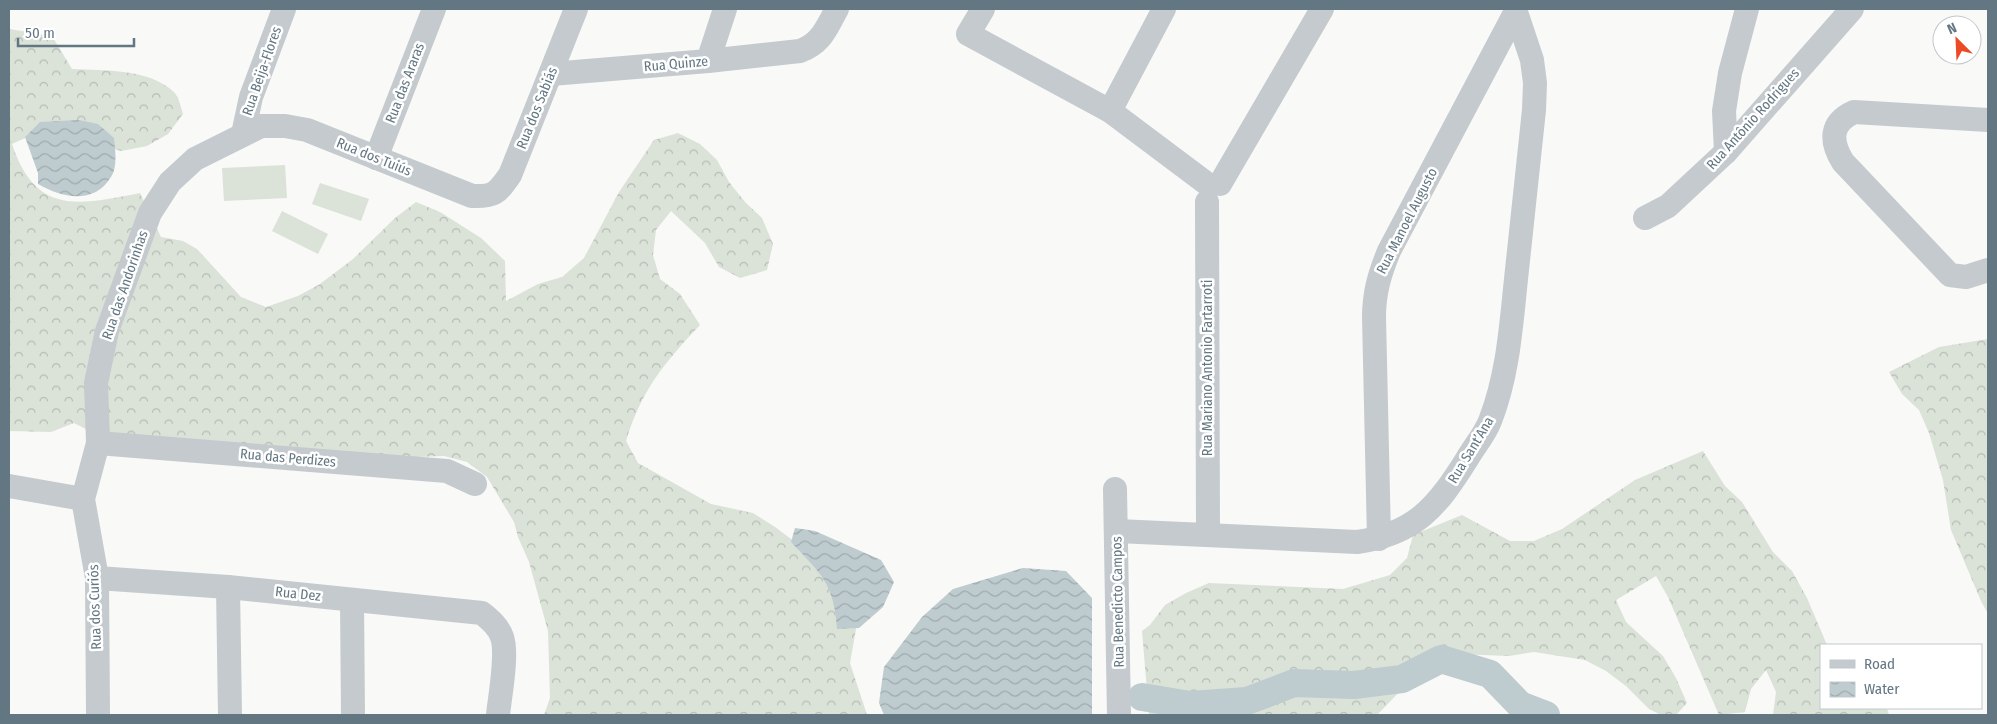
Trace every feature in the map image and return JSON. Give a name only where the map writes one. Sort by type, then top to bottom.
[{"type":"street","name":"Rua Beija-Flores","points":[[252,130],[251,97],[284,9]]},
{"type":"street","name":"Rua das Araras","points":[[376,158],[434,9]]},
{"type":"street","name":"Rua dos Sabiás","points":[[485,196],[498,192],[510,175],[576,9]]},
{"type":"street","points":[[708,61],[724,9]]},
{"type":"street","name":"Rua Quinze","points":[[551,74],[800,51],[812,47],[821,38],[836,9]]},
{"type":"street","points":[[983,9],[968,34],[1110,111],[1211,190],[1322,9]]},
{"type":"street","points":[[1110,111],[1164,9]]},
{"type":"street","points":[[1726,152],[1724,112],[1730,73],[1747,9]]},
{"type":"street","name":"Rua Antônio Rodrigues","points":[[1645,218],[1668,206],[1683,194],[1726,152],[1852,9]]},
{"type":"street","name":"Rua Sant’Ana","points":[[1117,531],[1357,542],[1379,539],[1401,530],[1420,518],[1449,488],[1490,422],[1506,366],[1535,83],[1532,60],[1516,10]]},
{"type":"street","name":"Rua Manoel Augusto","points":[[1379,539],[1374,295],[1389,250],[1516,10]]},
{"type":"street","points":[[1988,120],[1854,112],[1844,117],[1836,126],[1834,136],[1836,149],[1843,162],[1950,275],[1966,277],[1988,270]]},
{"type":"street","name":"Rua dos Tuiús","points":[[252,130],[285,126],[307,130],[472,196],[485,196]]},
{"type":"street","name":"Rua das Andorinhas","points":[[83,499],[98,443],[96,383],[107,331],[150,213],[170,182],[195,159],[252,130]]},
{"type":"street","name":"Rua Mariano Antonio Fartarroti","points":[[1208,534],[1211,190]]},
{"type":"street","name":"Rua das Perdizes","points":[[98,443],[447,471],[475,484]]},
{"type":"street","points":[[9,486],[83,499]]},
{"type":"street","name":"Rua Benedicto Campos","points":[[1115,489],[1119,715]]},
{"type":"street","name":"Rua dos Curiós","points":[[83,499],[97,578],[98,715]]},
{"type":"street","name":"Rua Dez","points":[[97,578],[228,587],[482,613],[495,624],[502,637],[504,654],[498,715]]},
{"type":"street","points":[[228,587],[230,715]]},
{"type":"street","points":[[352,600],[353,715]]},
{"type":"green space","points":[[9,29],[52,36],[72,69],[126,72],[164,84],[176,94],[183,114],[168,134],[147,146],[121,151],[60,133],[34,134],[12,144],[22,167],[33,184],[47,194],[62,200],[79,202],[97,201],[140,193],[161,237],[183,241],[197,249],[241,297],[266,307],[298,296],[320,284],[353,259],[395,218],[416,202],[440,212],[481,238],[505,261],[506,301],[538,284],[562,277],[584,258],[619,192],[654,140],[678,133],[700,144],[717,160],[729,182],[745,202],[762,218],[773,244],[767,270],[740,278],[719,267],[705,243],[671,211],[656,230],[653,255],[660,279],[680,294],[700,325],[675,352],[655,378],[639,407],[626,441],[638,463],[711,504],[753,513],[830,568],[859,612],[850,663],[867,715],[544,715],[550,698],[548,631],[529,562],[518,537],[514,522],[487,477],[467,462],[444,456],[417,457],[412,459],[109,441],[74,423],[51,432],[9,431]]},
{"type":"green space","points":[[285,165],[287,198],[224,201],[222,168]]},
{"type":"green space","points":[[320,183],[369,199],[361,221],[312,204]]},
{"type":"green space","points":[[282,211],[328,234],[318,254],[272,231]]},
{"type":"green space","points":[[1988,339],[1988,614],[1951,530],[1943,480],[1929,433],[1919,410],[1902,394],[1889,372],[1939,347]]},
{"type":"green space","points":[[1703,451],[1725,486],[1742,502],[1773,552],[1792,571],[1807,598],[1827,644],[1820,644],[1820,709],[1887,709],[1889,715],[1773,715],[1776,692],[1766,670],[1751,689],[1745,712],[1719,715],[1668,597],[1656,576],[1616,600],[1626,622],[1663,656],[1676,678],[1687,703],[1676,715],[1661,715],[1649,709],[1626,686],[1606,671],[1585,660],[1534,652],[1509,656],[1458,654],[1429,666],[1409,682],[1377,715],[1149,715],[1142,631],[1150,625],[1165,605],[1186,593],[1209,583],[1343,589],[1390,575],[1407,558],[1413,535],[1462,515],[1510,541],[1534,541],[1562,529],[1635,480]]},
{"type":"water","points":[[79,120],[98,124],[114,138],[115,168],[104,186],[96,192],[77,196],[57,193],[38,184],[38,173],[25,137],[40,122]]},
{"type":"water","points":[[795,528],[815,531],[881,560],[894,582],[883,607],[859,628],[837,629],[833,600],[824,580],[791,542]]},
{"type":"water","points":[[1023,568],[1066,571],[1092,598],[1092,715],[884,715],[879,703],[884,667],[922,617],[953,589]]},
{"type":"waterway","points":[[1142,697],[1190,705],[1247,701],[1294,683],[1354,685],[1402,679],[1441,659],[1490,674],[1520,705],[1546,715]]}]
